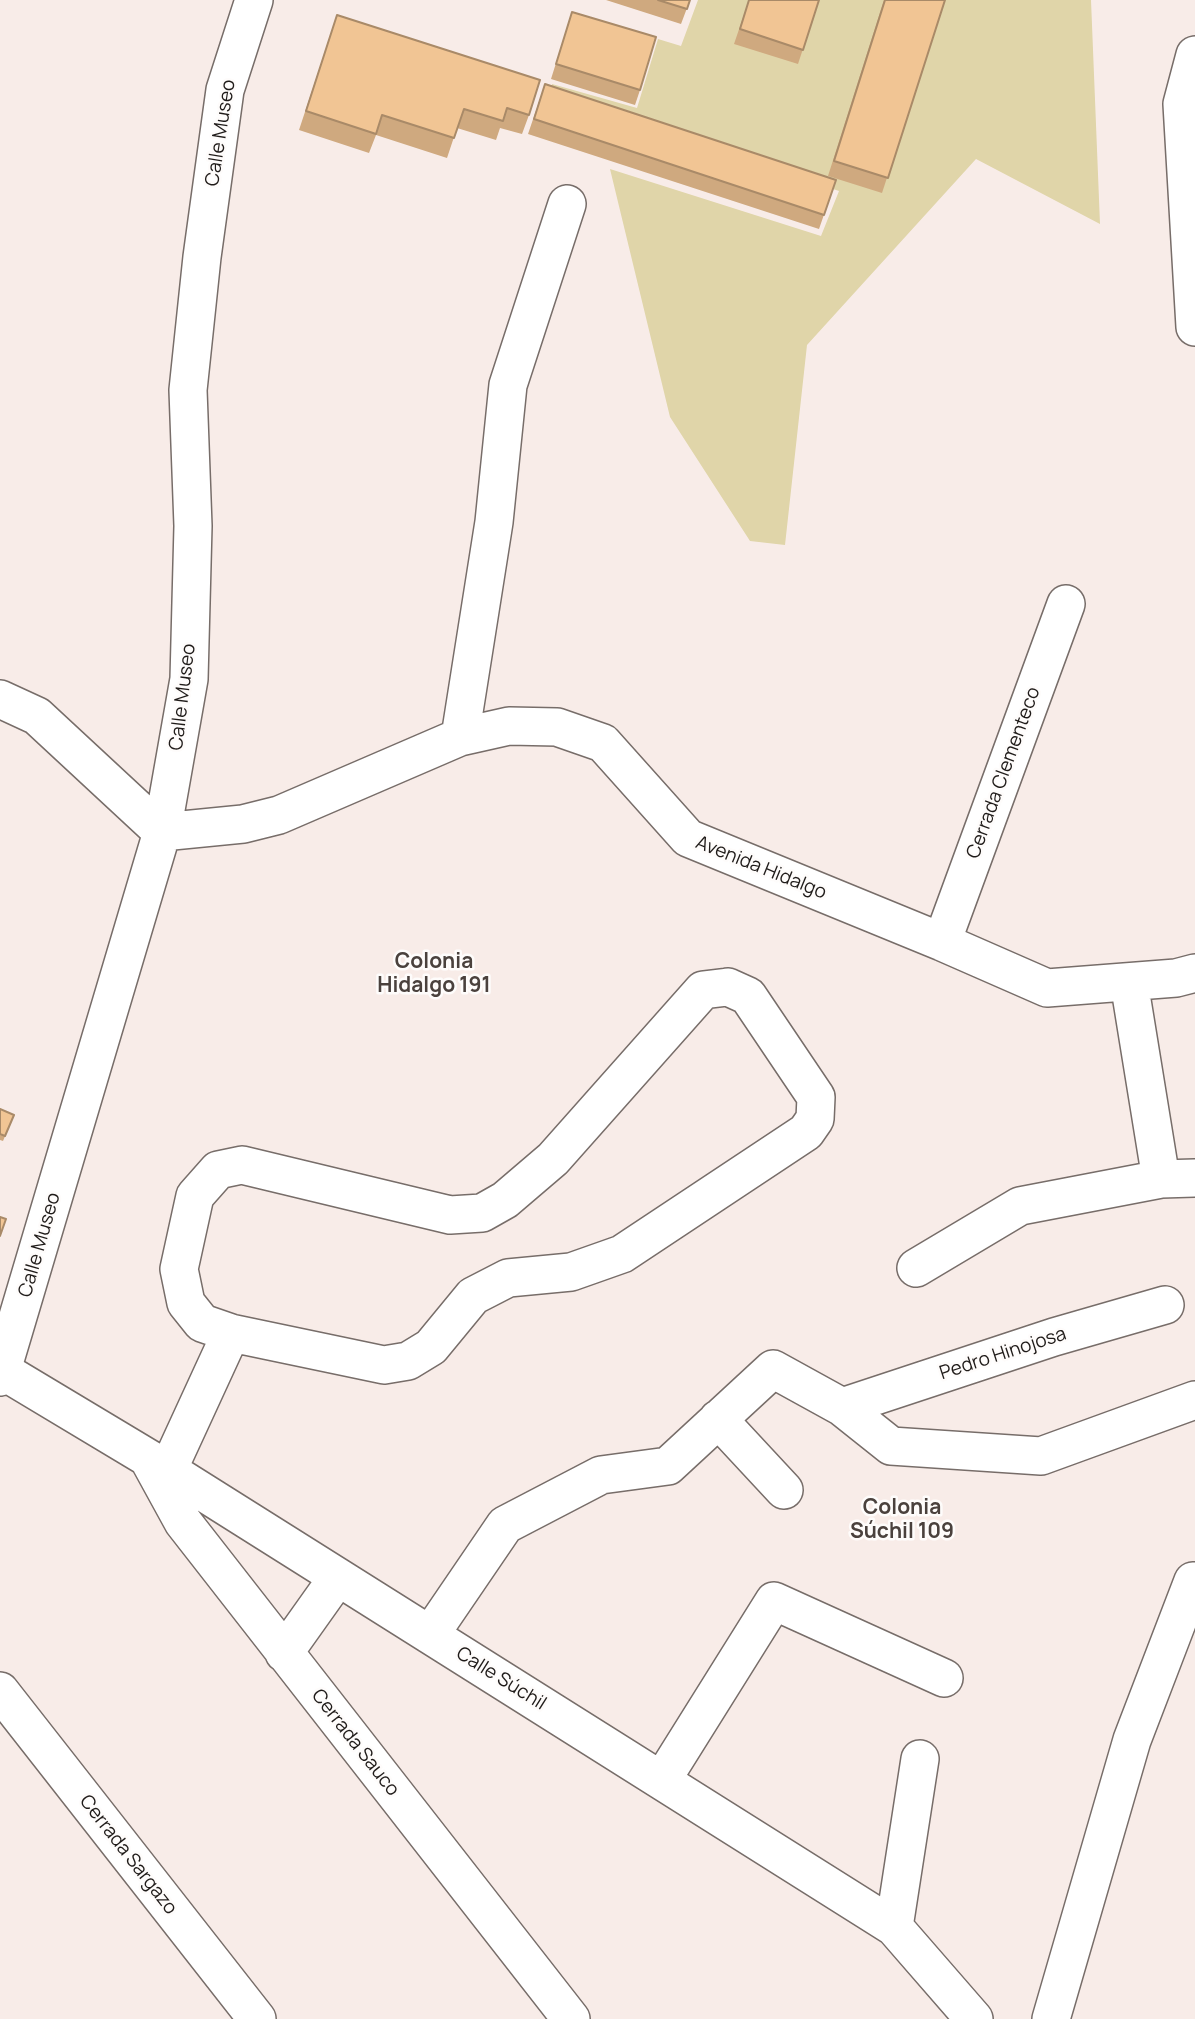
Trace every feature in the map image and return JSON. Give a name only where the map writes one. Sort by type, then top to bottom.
[{"type":"street","name":"Calle Museo","points":[[2,1374],[162,832],[189,679],[193,526],[188,390],[202,257],[225,90],[254,0]]},
{"type":"street","points":[[1195,55],[1182,104],[1195,327]]},
{"type":"street","points":[[460,737],[494,523],[508,386],[567,204]]},
{"type":"street","name":"Cerrada Clementeco","points":[[942,942],[1066,604]]},
{"type":"street","points":[[0,699],[37,716],[162,832]]},
{"type":"street","name":"Avenida Hidalgo","points":[[162,832],[243,824],[279,815],[460,737],[509,726],[557,727],[603,743],[688,838],[1047,988],[1176,978],[1195,973]]},
{"type":"street","points":[[916,1268],[1020,1206],[1178,1179],[1129,982]]},
{"type":"street","points":[[728,987],[748,996],[816,1097],[815,1119],[806,1132],[622,1254],[571,1272],[508,1278],[474,1296],[430,1347],[408,1361],[384,1365],[230,1333],[202,1323],[186,1303],[179,1269],[195,1196],[218,1170],[242,1165],[450,1215],[482,1213],[505,1200],[553,1159],[703,990],[728,987]]},
{"type":"street","name":"Pedro Hinojosa","points":[[842,1407],[1054,1337],[1165,1305]]},
{"type":"street","points":[[158,1465],[230,1333]]},
{"type":"street","points":[[430,1635],[505,1525],[601,1475],[668,1466],[773,1369],[842,1407],[891,1446],[1041,1456],[1195,1401]]},
{"type":"street","name":"Calle Súchil","points":[[2,1374],[158,1465],[894,1927],[974,2019]]},
{"type":"street","points":[[718,1419],[784,1490]]},
{"type":"street","name":"Cerrada Sauco","points":[[158,1465],[183,1522],[571,2019]]},
{"type":"street","points":[[284,1653],[338,1577]]},
{"type":"street","points":[[1051,2019],[1132,1740],[1192,1581]]},
{"type":"street","points":[[662,1780],[774,1601],[944,1678]]},
{"type":"street","name":"Cerrada Sargazo","points":[[0,1691],[257,2019]]},
{"type":"street","points":[[894,1927],[920,1759]]},
{"type":"shaded area","points":[[698,0],[1091,0],[1100,224],[976,159],[807,345],[785,545],[750,541],[670,417],[610,169],[821,236],[839,191],[548,96],[552,84],[637,108],[658,39],[681,46]]},
{"type":"building","points":[[658,0],[690,0],[687,9]]},
{"type":"building","points":[[749,0],[819,0],[803,50],[740,29]]},
{"type":"building","points":[[885,0],[945,0],[888,178],[834,161]]},
{"type":"building","points":[[572,12],[656,37],[640,90],[556,64]]},
{"type":"building","points":[[337,15],[540,80],[529,115],[507,108],[503,121],[464,109],[454,138],[382,115],[376,134],[306,111]]},
{"type":"building","points":[[545,84],[836,180],[824,215],[534,119]]},
{"type":"building","points":[[0,1109],[14,1115],[5,1136],[0,1134]]},
{"type":"building","points":[[0,1217],[6,1219],[0,1236]]},
{"type":"district","name":"Colonia Hidalgo 191","points":[[434,974]]},
{"type":"district","name":"Colonia Súchil 109","points":[[902,1520]]}]
